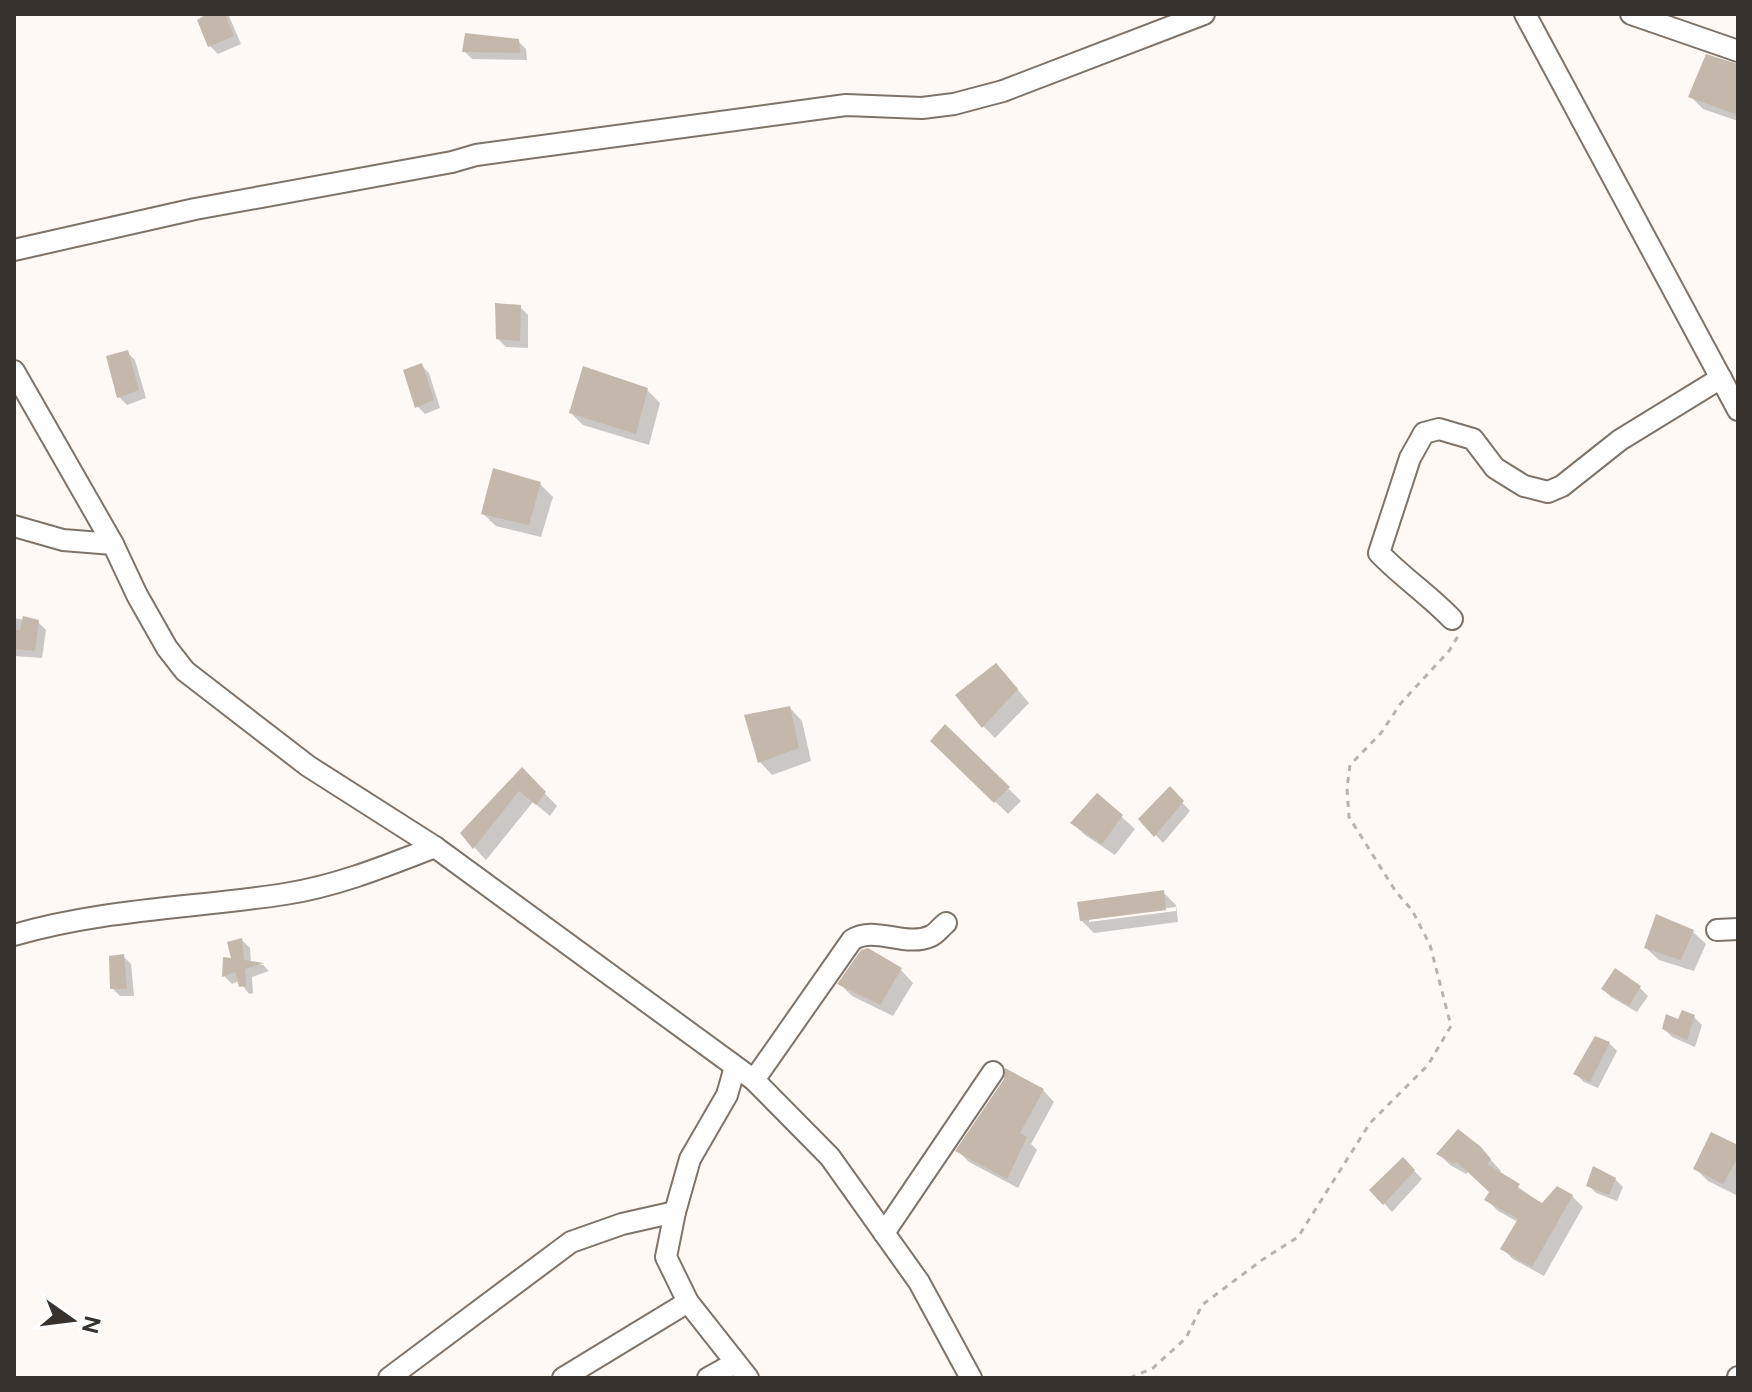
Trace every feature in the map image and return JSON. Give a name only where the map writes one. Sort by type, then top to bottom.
[{"type":"street","points":[[14,250],[195,209],[476,155],[846,105],[922,108],[954,104],[1003,91],[1204,14]]},
{"type":"street","points":[[1525,14],[1738,408]]},
{"type":"street","points":[[1631,14],[1738,51]]},
{"type":"street","points":[[14,371],[113,544],[167,648],[185,671],[308,766],[435,847],[754,1080],[830,1157],[919,1282],[971,1378]]},
{"type":"street","points":[[1452,619],[1379,553],[1410,458],[1424,433],[1439,429],[1473,439],[1495,468],[1524,486],[1548,492],[1562,486],[1620,440],[1721,378]]},
{"type":"street","points":[[14,526],[63,540],[113,544]]},
{"type":"street","points":[[14,935],[119,912],[285,894],[344,881],[435,847]]},
{"type":"street","points":[[754,1080],[852,940],[862,933],[916,940],[932,936],[946,923]]},
{"type":"street","points":[[1717,930],[1738,929]]},
{"type":"street","points":[[708,1378],[742,1370],[688,1302],[666,1257],[690,1159],[727,1095],[735,1067]]},
{"type":"street","points":[[884,1233],[993,1072]]},
{"type":"street","points":[[389,1378],[571,1242],[622,1224],[675,1212]]},
{"type":"street","points":[[563,1378],[688,1302]]},
{"type":"path","points":[[1130,1378],[1153,1368],[1186,1338],[1202,1305],[1298,1237],[1370,1123],[1428,1065],[1451,1026],[1430,945],[1412,910],[1396,892],[1349,817],[1347,788],[1350,765],[1381,733],[1401,703],[1449,651],[1459,633],[1452,619]]},
{"type":"building","points":[[207,14],[225,14],[234,36],[208,47],[197,20]]},
{"type":"building","points":[[465,33],[519,39],[520,53],[462,52]]},
{"type":"building","points":[[1706,54],[1738,64],[1738,115],[1688,97]]},
{"type":"building","points":[[495,303],[521,305],[520,341],[496,339]]},
{"type":"building","points":[[128,350],[139,390],[117,398],[106,356]]},
{"type":"building","points":[[422,363],[434,400],[415,408],[403,370]]},
{"type":"building","points":[[583,366],[648,388],[636,434],[569,413]]},
{"type":"building","points":[[493,468],[541,482],[529,525],[481,514]]},
{"type":"building","points":[[23,616],[39,620],[35,651],[14,649],[14,630],[20,630]]},
{"type":"building","points":[[996,663],[1018,689],[982,728],[955,695]]},
{"type":"building","points":[[790,706],[799,748],[758,763],[744,715]]},
{"type":"building","points":[[945,724],[1010,787],[994,803],[930,741]]},
{"type":"building","points":[[522,767],[546,792],[536,805],[519,791],[473,849],[460,833]]},
{"type":"building","points":[[1170,786],[1184,801],[1154,837],[1138,819]]},
{"type":"building","points":[[1097,793],[1123,815],[1102,844],[1070,823]]},
{"type":"building","points":[[1164,890],[1166,910],[1080,921],[1077,902]]},
{"type":"building","points":[[1656,914],[1694,930],[1681,960],[1644,948]]},
{"type":"building","points":[[242,938],[244,960],[264,963],[245,969],[246,986],[239,987],[235,972],[222,977],[223,957],[231,958],[227,942]]},
{"type":"building","points":[[868,948],[902,968],[880,1005],[837,984],[861,950]]},
{"type":"building","points":[[124,954],[127,989],[110,989],[109,956]]},
{"type":"building","points":[[1615,968],[1641,986],[1629,1006],[1601,989]]},
{"type":"building","points":[[1682,1010],[1695,1015],[1687,1040],[1662,1029],[1666,1014],[1678,1019]]},
{"type":"building","points":[[1595,1036],[1610,1042],[1590,1082],[1573,1074]]},
{"type":"building","points":[[1005,1068],[1044,1089],[1020,1133],[1027,1137],[1007,1179],[955,1151],[1004,1079]]},
{"type":"building","points":[[1458,1129],[1491,1159],[1487,1164],[1520,1184],[1517,1188],[1542,1203],[1557,1186],[1573,1195],[1532,1267],[1500,1249],[1518,1219],[1484,1200],[1489,1192],[1457,1162],[1454,1164],[1436,1154]]},
{"type":"building","points":[[1711,1132],[1738,1145],[1738,1157],[1723,1184],[1693,1169]]},
{"type":"building","points":[[1403,1157],[1415,1170],[1383,1205],[1369,1190]]},
{"type":"building","points":[[1593,1166],[1616,1178],[1609,1195],[1586,1186]]}]
